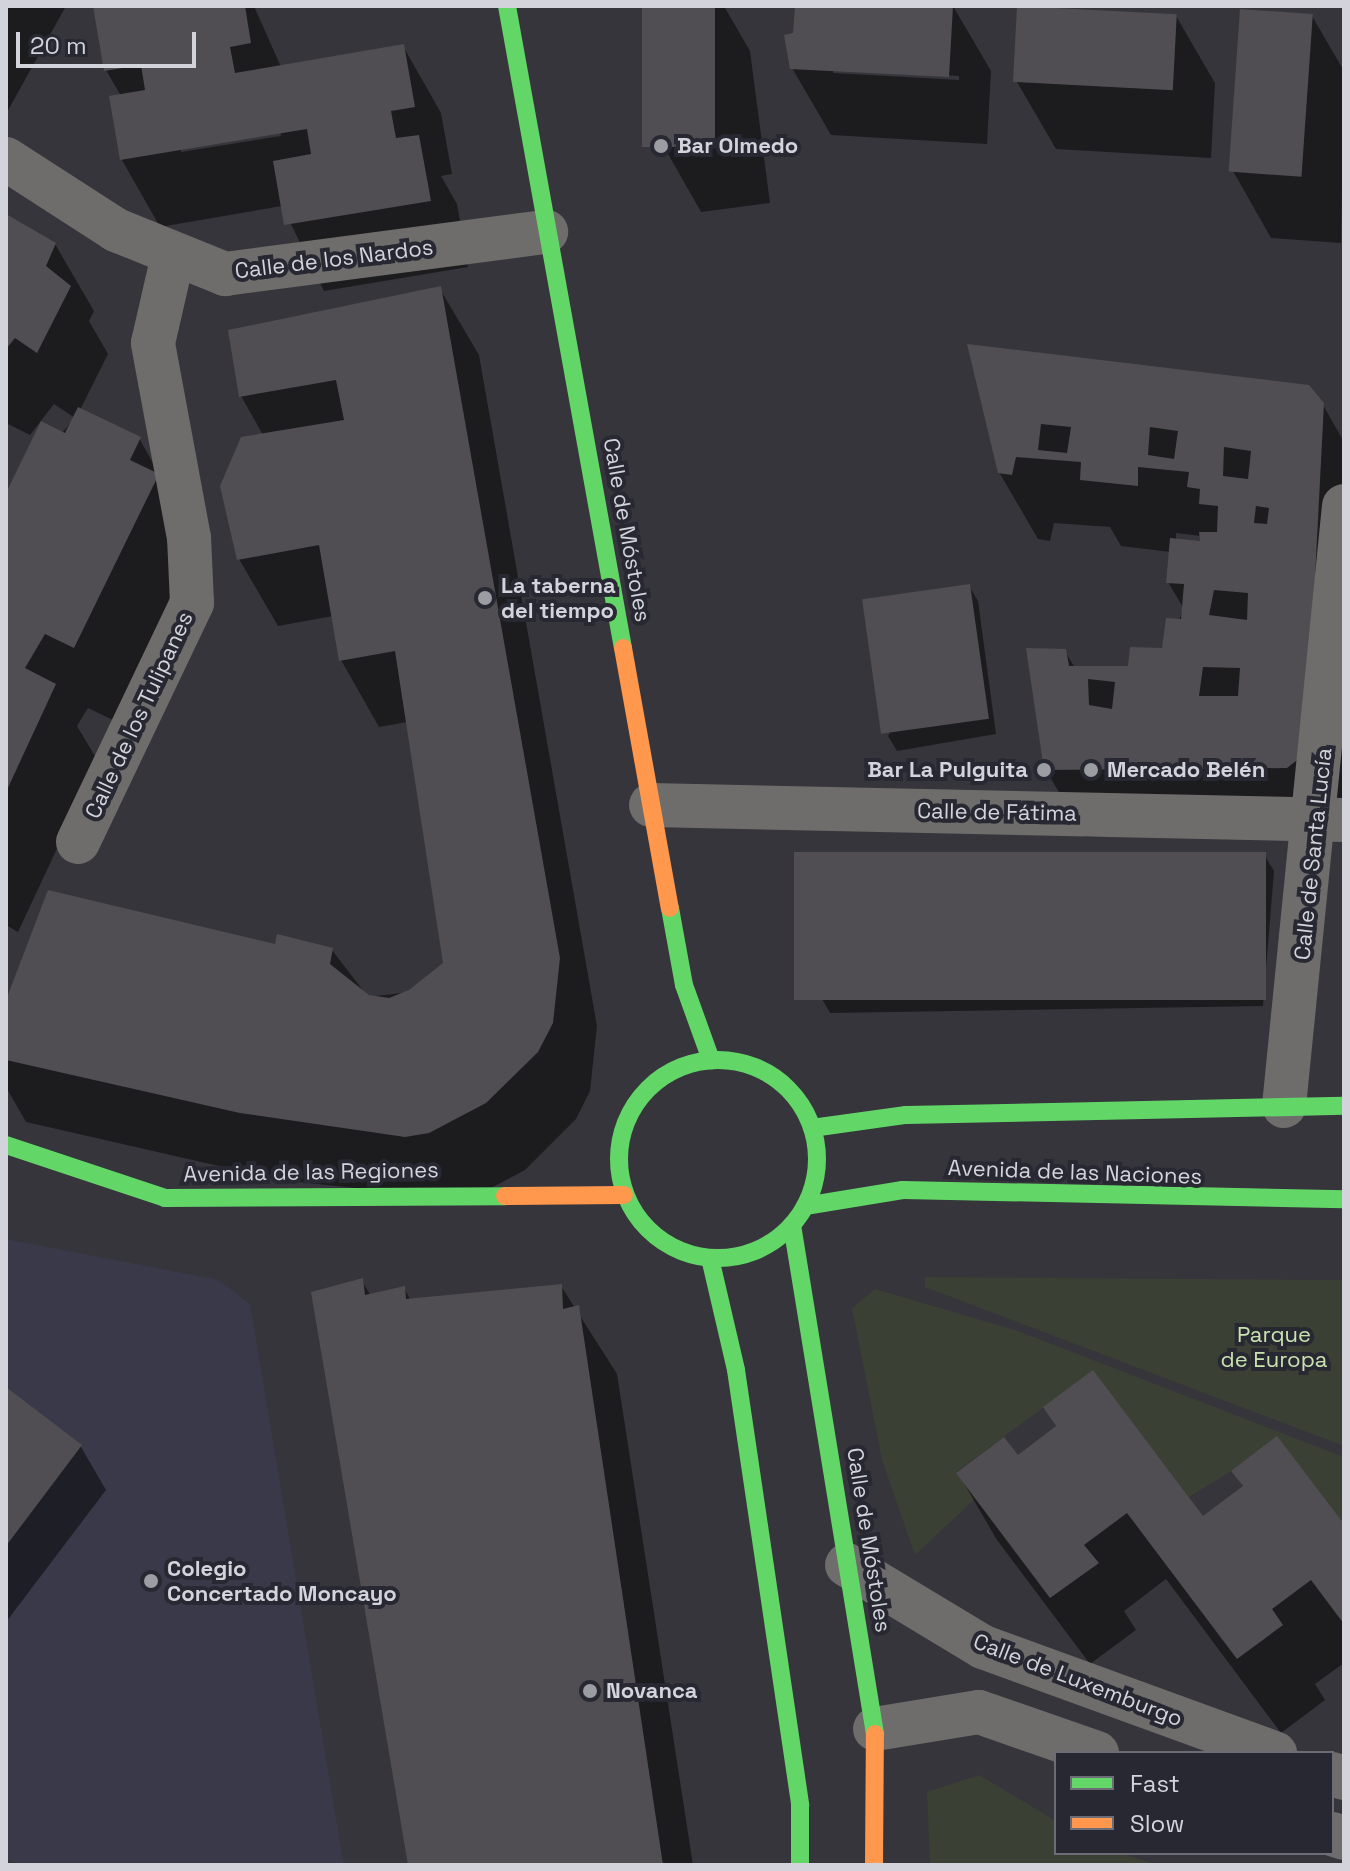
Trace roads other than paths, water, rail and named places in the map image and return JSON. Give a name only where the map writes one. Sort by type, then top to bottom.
[{"type":"main road","name":"Calle de Móstoles","points":[[507,6],[684,985],[711,1060]]},
{"type":"main road","points":[[711,1060],[744,1063],[773,1077],[812,1128],[817,1154],[805,1206],[792,1225],[740,1256],[710,1258],[674,1248],[654,1234],[624,1195],[618,1158],[625,1121],[645,1090],[675,1069],[711,1060]]},
{"type":"main road","points":[[812,1128],[906,1115],[1344,1106]]},
{"type":"main road","name":"Avenida de las Regiones","points":[[6,1145],[165,1198],[624,1195]]},
{"type":"main road","name":"Avenida de las Naciones","points":[[805,1206],[903,1190],[1344,1199]]},
{"type":"main road","name":"Calle de Móstoles","points":[[792,1225],[875,1729],[874,1865]]},
{"type":"main road","points":[[710,1258],[736,1370],[800,1805],[800,1865]]},
{"type":"street","name":"Calle de los Nardos","points":[[6,159],[116,230],[173,256],[225,274],[546,232]]},
{"type":"street","name":"Calle de los Tulipanes","points":[[78,842],[192,603],[189,538],[153,343],[173,256]]},
{"type":"street","name":"Calle de Santa Lucía","points":[[1284,1106],[1330,820],[1344,506]]},
{"type":"street","name":"Calle de Fátima","points":[[651,805],[1330,820]]},
{"type":"street","name":"Calle de Luxemburgo","points":[[847,1565],[983,1647],[1269,1751]]},
{"type":"street","points":[[875,1729],[979,1712],[1091,1751]]},
{"type":"place","name":"Bar Olmedo","points":[[661,146]]},
{"type":"place","name":"La taberna del tiempo","points":[[485,598]]},
{"type":"place","name":"Bar La Pulguita","points":[[1044,770]]},
{"type":"place","name":"Mercado Belén","points":[[1091,770]]},
{"type":"place","name":"Colegio Concertado Moncayo","points":[[151,1581]]},
{"type":"place","name":"Novanca","points":[[590,1691]]},
{"type":"park label","name":"Parque de Europa","points":[[1274,1346]]}]
